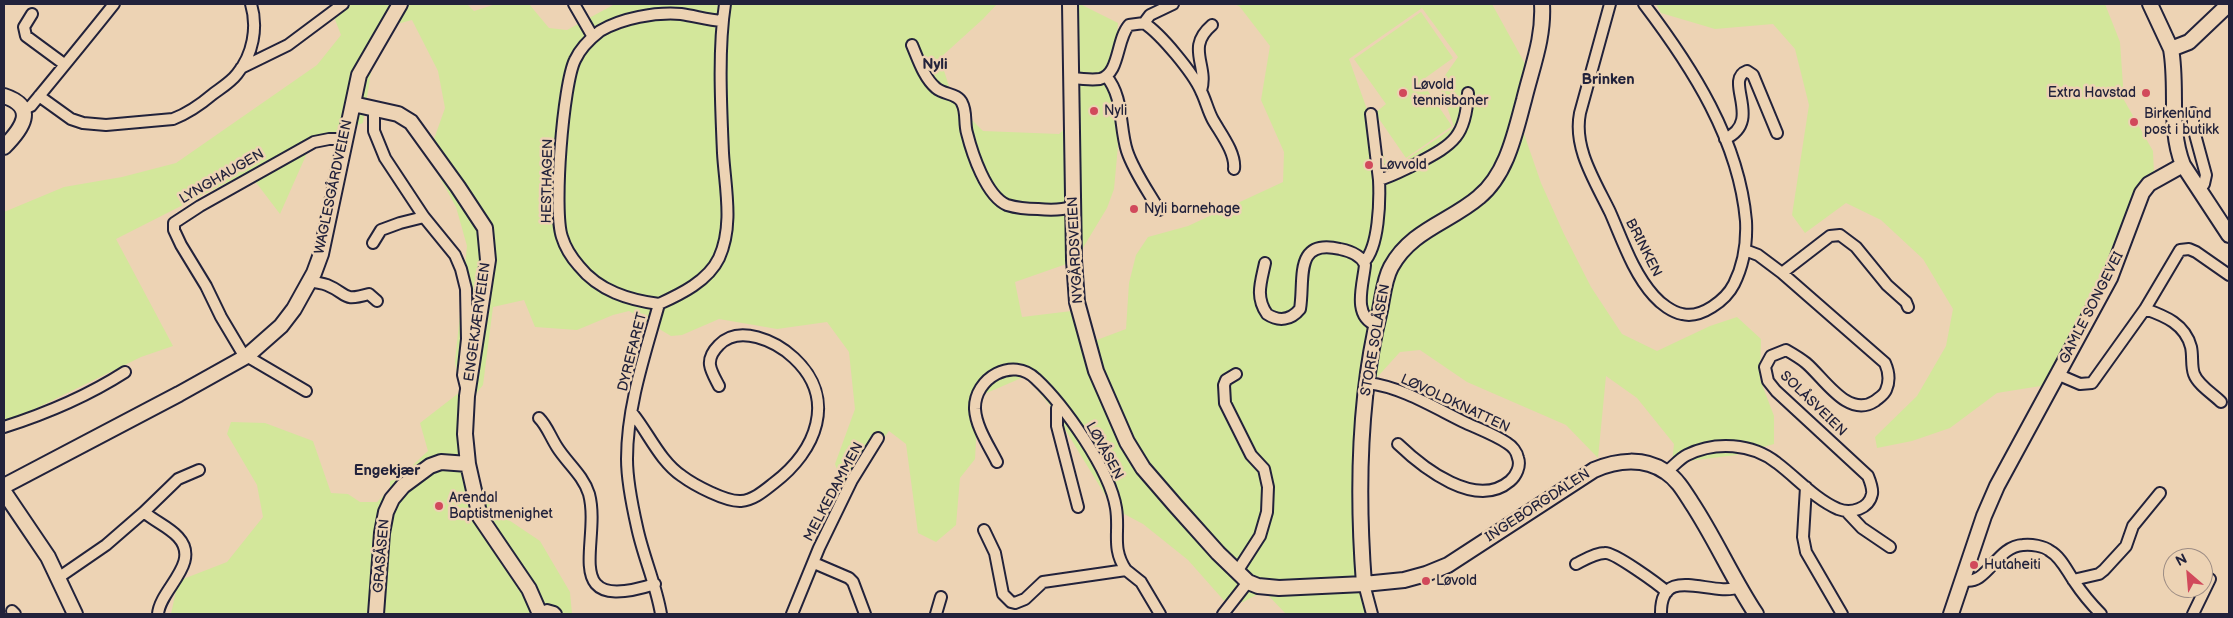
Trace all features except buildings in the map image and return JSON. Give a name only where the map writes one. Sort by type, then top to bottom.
[{"type":"main road","name":"WAGLESGÅRDVEIEN","points":[[4,486],[247,356],[281,326],[310,281],[327,230],[349,114],[359,75],[400,4]]},
{"type":"main road","name":"NYGÅRDSVEIEN","points":[[1070,4],[1072,207],[1077,302],[1096,371],[1115,418],[1143,468],[1206,539],[1248,582]]},
{"type":"main road","name":"STORE SOLÅSEN","points":[[1364,584],[1360,468],[1368,383],[1376,325],[1385,284],[1390,268],[1412,240],[1479,198],[1499,174],[1519,123],[1538,53],[1542,28],[1542,4]]},
{"type":"main road","points":[[2150,4],[2171,49],[2174,74],[2175,137],[2183,165],[2229,235]]},
{"type":"main road","points":[[2171,49],[2189,42],[2229,4]]},
{"type":"main road","points":[[4,96],[20,104],[24,109],[24,120],[13,138],[4,147]]},
{"type":"main road","name":"ENGEKJÆRVEIEN","points":[[353,104],[398,114],[411,122],[458,187],[484,228],[488,260],[467,396],[465,434],[468,464],[480,516],[529,589],[540,614]]},
{"type":"main road","name":"GAMLE SONGEVEI","points":[[1951,614],[1984,516],[1997,486],[2110,278],[2142,193],[2149,184],[2183,165]]},
{"type":"main road","name":"INGEBORGDALEN","points":[[1248,582],[1258,586],[1279,588],[1364,584],[1404,580],[1426,574],[1448,564],[1600,467],[1618,461],[1640,462],[1655,466],[1666,472],[1682,489],[1700,516],[1756,614]]},
{"type":"main road","name":"GRASÅSEN","points":[[376,614],[382,533],[386,512],[392,500],[403,486],[430,466],[441,462],[468,464]]},
{"type":"main road","points":[[4,492],[35,535],[75,614]]},
{"type":"street","points":[[24,109],[31,106],[114,4]]},
{"type":"street","points":[[39,96],[71,119],[83,123],[106,125],[173,119],[196,108],[236,76],[250,51],[254,29],[251,4]]},
{"type":"street","points":[[241,68],[288,45],[343,4]]},
{"type":"street","points":[[574,4],[593,37]]},
{"type":"street","name":"DYREFARET","points":[[661,614],[655,584],[637,528],[629,482],[628,431],[637,385],[659,304],[693,286],[709,272],[719,259],[723,245],[728,209],[722,118],[722,21],[725,4]]},
{"type":"street","points":[[1144,23],[1150,16],[1172,4]]},
{"type":"street","name":"BRINKEN","points":[[1610,4],[1580,113],[1578,137],[1581,149],[1638,273],[1654,296],[1670,310],[1682,315],[1691,315],[1702,312],[1725,297],[1734,285],[1745,250],[1746,222],[1737,170],[1725,139],[1692,73],[1676,46],[1644,4]]},
{"type":"street","points":[[32,14],[24,27],[26,36],[64,64]]},
{"type":"street","name":"HESTHAGEN","points":[[659,304],[632,299],[600,286],[578,266],[562,236],[559,220],[560,165],[567,87],[575,60],[593,37],[616,23],[659,15],[680,14],[722,21]]},
{"type":"street","points":[[1072,78],[1099,79],[1112,72],[1124,31],[1129,25],[1144,23],[1155,30],[1166,43],[1201,91],[1209,113],[1233,156],[1234,169]]},
{"type":"street","points":[[1201,91],[1203,84],[1199,42],[1202,34],[1212,26]]},
{"type":"street","points":[[912,45],[935,87],[962,101],[966,113],[966,130],[973,154],[989,185],[999,198],[1006,204],[1019,208],[1072,207]]},
{"type":"street","points":[[1725,139],[1742,124],[1744,115],[1738,84],[1740,76],[1747,71],[1753,74],[1777,133]]},
{"type":"street","points":[[1106,76],[1116,91],[1126,149],[1159,210]]},
{"type":"street","points":[[1379,180],[1400,172],[1451,144],[1465,120],[1468,93]]},
{"type":"street","name":"WAGLESGÅRDVEIEN","points":[[374,108],[374,131],[380,148],[424,217],[449,247]]},
{"type":"street","points":[[2193,112],[2193,127],[2206,175],[2204,184],[2199,190]]},
{"type":"street","points":[[1371,114],[1379,180],[1376,229],[1372,247],[1364,262],[1361,309],[1364,318],[1376,325]]},
{"type":"street","name":"LYNGHAUGEN","points":[[247,356],[243,354],[221,318],[206,286],[174,230],[174,223],[217,196],[314,142],[329,139],[345,139]]},
{"type":"street","points":[[373,243],[381,230],[400,222],[424,217]]},
{"type":"street","points":[[1782,273],[1830,236],[1840,235],[1856,247],[1887,285],[1906,302],[1908,307]]},
{"type":"street","points":[[1265,263],[1259,292],[1260,300],[1267,314],[1281,319],[1288,318],[1300,309],[1304,263],[1311,251],[1326,246],[1342,249],[1358,255],[1364,262]]},
{"type":"street","name":"ENGEKJÆRVEIEN","points":[[449,247],[462,269],[466,289],[467,339],[463,375],[467,396]]},
{"type":"street","points":[[2059,375],[2080,384],[2092,383],[2145,309],[2165,278],[2176,254],[2184,249],[2196,252],[2229,275]]},
{"type":"street","name":"SOLÅSVEIEN","points":[[1745,250],[1758,254],[1782,273],[1878,356],[1888,371],[1889,382],[1882,396],[1871,404],[1864,405],[1850,403],[1832,390],[1806,363],[1786,350],[1772,356],[1765,367],[1768,381],[1776,391],[1868,476],[1872,486],[1872,494],[1869,501],[1859,509],[1846,511]]},
{"type":"street","points":[[310,281],[327,285],[343,297],[354,298],[369,294],[377,301]]},
{"type":"street","points":[[2145,309],[2166,317],[2183,330],[2191,348],[2193,373],[2197,380],[2221,402]]},
{"type":"street","points":[[632,414],[645,428],[667,463],[682,476],[716,494],[734,500],[750,498],[786,475],[810,445],[816,431],[818,415],[817,396],[812,382],[803,368],[790,354],[762,339],[750,335],[734,335],[724,340],[714,351],[710,365],[719,386]]},
{"type":"street","points":[[247,356],[306,391]]},
{"type":"street","name":"LØVÅSEN","points":[[997,462],[978,425],[975,410],[976,398],[985,382],[1004,370],[1023,370],[1038,380],[1080,432],[1106,477],[1116,507],[1118,558],[1126,570]]},
{"type":"street","points":[[4,427],[73,403],[125,372]]},
{"type":"street","points":[[1235,569],[1240,567],[1260,536],[1268,503],[1268,487],[1264,469],[1251,455],[1224,403],[1224,385],[1226,380],[1236,374]]},
{"type":"street","name":"LØVOLDKNATTEN","points":[[1368,383],[1393,389],[1419,400],[1507,443],[1518,456],[1519,463],[1514,479],[1506,486],[1486,492],[1471,490],[1441,477],[1415,460],[1398,444]]},
{"type":"street","points":[[1059,406],[1057,408],[1057,426],[1078,507]]},
{"type":"street","points":[[539,418],[546,425],[557,447],[582,479],[588,493],[591,510],[588,558],[594,580],[605,590],[616,592],[640,589],[655,584]]},
{"type":"street","name":"MELKEDAMMEN","points":[[792,614],[814,563],[818,548],[852,480],[878,438]]},
{"type":"street","points":[[1666,472],[1685,456],[1700,450],[1717,447],[1737,446],[1765,455],[1824,502],[1846,511],[1862,528],[1890,547]]},
{"type":"street","points":[[58,578],[106,545],[178,479],[199,470]]},
{"type":"street","points":[[1806,487],[1802,537],[1806,552],[1842,614]]},
{"type":"street","points":[[2073,580],[2099,574],[2104,570],[2126,546],[2132,526],[2160,493]]},
{"type":"street","points":[[144,512],[180,539],[185,555],[181,571],[166,593],[158,614]]},
{"type":"street","points":[[984,530],[995,553],[999,584],[1006,598],[1015,603],[1025,599],[1043,582],[1126,570],[1141,582],[1160,614]]},
{"type":"street","points":[[1963,580],[1975,581],[2009,549],[2023,545],[2050,550],[2061,561],[2073,580],[2101,614]]},
{"type":"street","points":[[1576,564],[1599,554],[1610,553],[1622,559],[1667,592]]},
{"type":"street","points":[[814,563],[849,578],[853,582],[865,614]]},
{"type":"street","points":[[1224,614],[1248,582]]},
{"type":"street","points":[[1661,614],[1662,602],[1667,592],[1683,583],[1722,590],[1739,587]]},
{"type":"street","points":[[1364,584],[1372,614]]},
{"type":"street","points":[[936,614],[941,597]]},
{"type":"street","points":[[2192,614],[2200,598]]},
{"type":"street","points":[[540,614],[547,610],[556,614]]},
{"type":"green space","points":[[329,4],[467,4],[474,11],[496,4],[529,4],[549,28],[567,30],[615,4],[997,4],[940,58],[954,102],[983,131],[1059,134],[1070,124],[1070,4],[1080,4],[1118,23],[1113,87],[1118,146],[1114,189],[1107,208],[1075,261],[1015,282],[1022,317],[1080,310],[1094,341],[1126,329],[1129,283],[1136,255],[1148,237],[1188,226],[1283,182],[1284,152],[1261,100],[1270,46],[1240,7],[1235,4],[1492,4],[1529,71],[1522,128],[1541,183],[1591,287],[1622,334],[1657,351],[1710,326],[1737,317],[1761,339],[1760,379],[1774,416],[1774,444],[1736,455],[1672,463],[1674,444],[1637,398],[1606,376],[1598,458],[1566,425],[1467,382],[1420,350],[1400,352],[1361,395],[1356,511],[1374,614],[1286,614],[1264,591],[1243,602],[1227,604],[1188,560],[1143,524],[1113,508],[1052,408],[1026,376],[982,395],[977,424],[975,459],[960,478],[956,525],[936,542],[918,533],[906,444],[889,431],[855,477],[842,484],[835,464],[855,409],[849,352],[827,322],[777,329],[719,319],[682,335],[671,336],[629,311],[613,315],[577,330],[535,327],[524,300],[493,307],[483,385],[466,406],[473,464],[491,508],[540,541],[570,592],[572,614],[171,614],[178,581],[227,562],[263,517],[257,485],[227,434],[231,422],[265,423],[313,441],[331,493],[348,494],[360,502],[377,502],[390,489],[390,481],[399,478],[428,451],[420,423],[460,392],[455,362],[467,246],[456,207],[428,156],[445,108],[438,71],[412,20],[393,25],[372,65],[363,123],[350,128],[307,153],[280,214],[248,172],[116,239],[173,346],[141,357],[4,424],[4,212],[64,187],[122,177],[176,163],[317,65],[341,35]],"holes":[[[1422,8],[1458,57],[1439,84],[1454,127],[1389,171],[1349,59]]]},
{"type":"green space","points":[[1656,4],[2105,4],[2120,42],[2124,100],[2153,151],[2154,174],[2136,230],[2112,284],[2053,384],[1997,393],[1950,428],[1912,441],[1877,448],[1875,437],[1917,396],[1946,346],[1953,309],[1923,259],[1881,220],[1846,203],[1805,233],[1792,215],[1809,105],[1795,49],[1773,24],[1715,29],[1661,13]]},
{"type":"green space","name":"Løvold tennisbaner","points":[[1421,12],[1453,58],[1421,81],[1452,126],[1406,158],[1375,113],[1386,104],[1354,59]]},
{"type":"place","name":"Løvold tennisbaner","points":[[1403,93]]},
{"type":"place","name":"Extra Havstad","points":[[2146,93]]},
{"type":"place","name":"Nyli","points":[[1094,111]]},
{"type":"place","name":"Birkenlund post i butikk","points":[[2134,122]]},
{"type":"place","name":"Løvvold","points":[[1369,165]]},
{"type":"place","name":"Nyli barnehage","points":[[1134,209]]},
{"type":"place","name":"Arendal Baptistmenighet","points":[[439,506]]},
{"type":"place","name":"Hutaheiti","points":[[1974,565]]},
{"type":"place","name":"Løvold","points":[[1426,581]]},
{"type":"district","name":"Nyli","points":[[935,65]]},
{"type":"district","name":"Brinken","points":[[1608,80]]},
{"type":"district","name":"Engekjær","points":[[387,471]]}]
